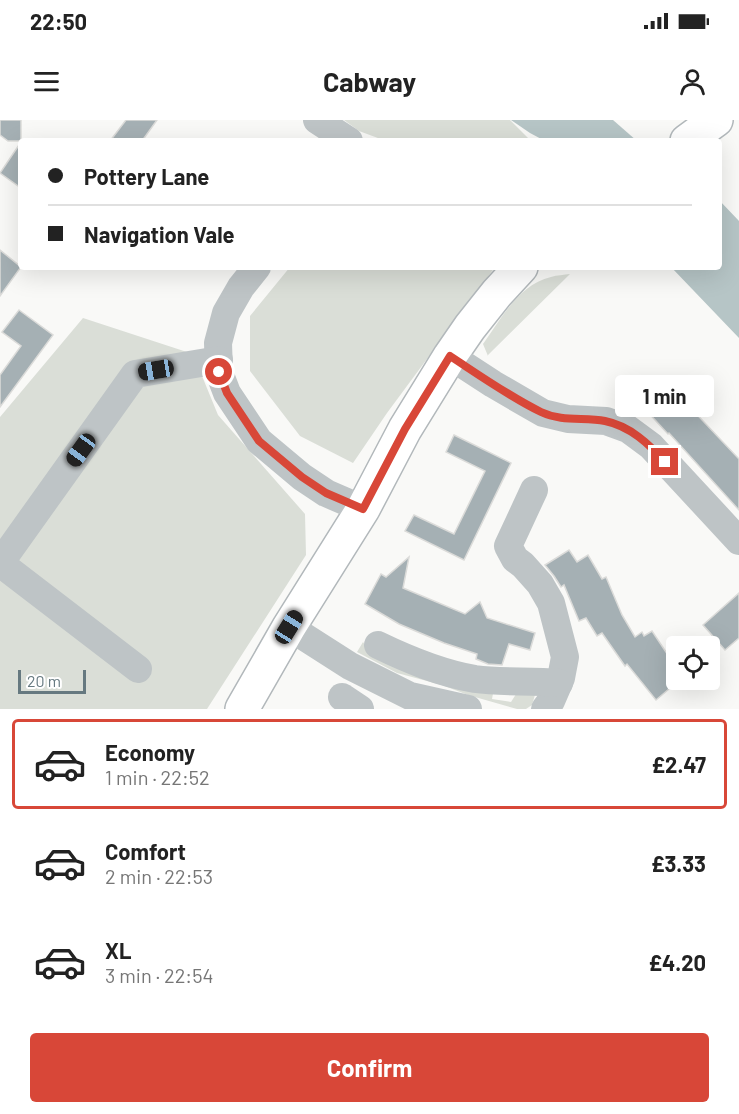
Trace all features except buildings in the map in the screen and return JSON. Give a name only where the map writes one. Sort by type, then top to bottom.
[{"type":"main road","points":[[691,138],[716,120]]},
{"type":"main road","points":[[242,709],[289,627],[363,509],[405,429],[450,356],[470,327],[518,270]]},
{"type":"street","points":[[311,120],[314,138]]},
{"type":"street","points":[[316,120],[344,138]]},
{"type":"street","points":[[255,270],[241,287],[226,313],[218,343],[219,372],[227,393],[259,441],[302,477],[326,493],[363,509]]},
{"type":"street","points":[[450,356],[543,413],[568,419],[606,421],[628,429],[651,446],[739,541]]},
{"type":"street","points":[[138,669],[0,563],[135,374],[219,360]]},
{"type":"street","points":[[534,490],[508,546],[515,559],[540,585],[551,603],[565,657],[559,683],[545,709]]},
{"type":"street","points":[[289,627],[409,702],[468,709]]},
{"type":"street","points":[[378,645],[414,662],[476,679],[559,683]]},
{"type":"shaded area","points":[[344,120],[510,120],[528,138],[378,138],[359,131]]},
{"type":"shaded area","points":[[511,120],[613,120],[634,138],[539,138]]},
{"type":"shaded area","points":[[722,203],[739,221],[739,338],[674,270],[722,270]]},
{"type":"shaded area","points":[[288,270],[493,270],[353,463],[300,436],[250,371],[250,316]]},
{"type":"shaded area","points":[[570,274],[488,356],[483,344],[504,313],[520,295],[539,281]]},
{"type":"shaded area","points":[[83,318],[193,354],[218,415],[305,514],[306,555],[207,709],[0,709],[0,417]]},
{"type":"shaded area","points":[[363,642],[371,654],[494,688],[492,699],[511,702],[518,691],[537,688],[532,705],[526,709],[517,709],[397,673],[357,652]]},
{"type":"route","points":[[219,372],[227,393],[259,441],[302,477],[326,493],[363,509],[405,429],[450,356],[543,413],[568,419],[606,421],[628,429],[651,446],[665,462]]}]
